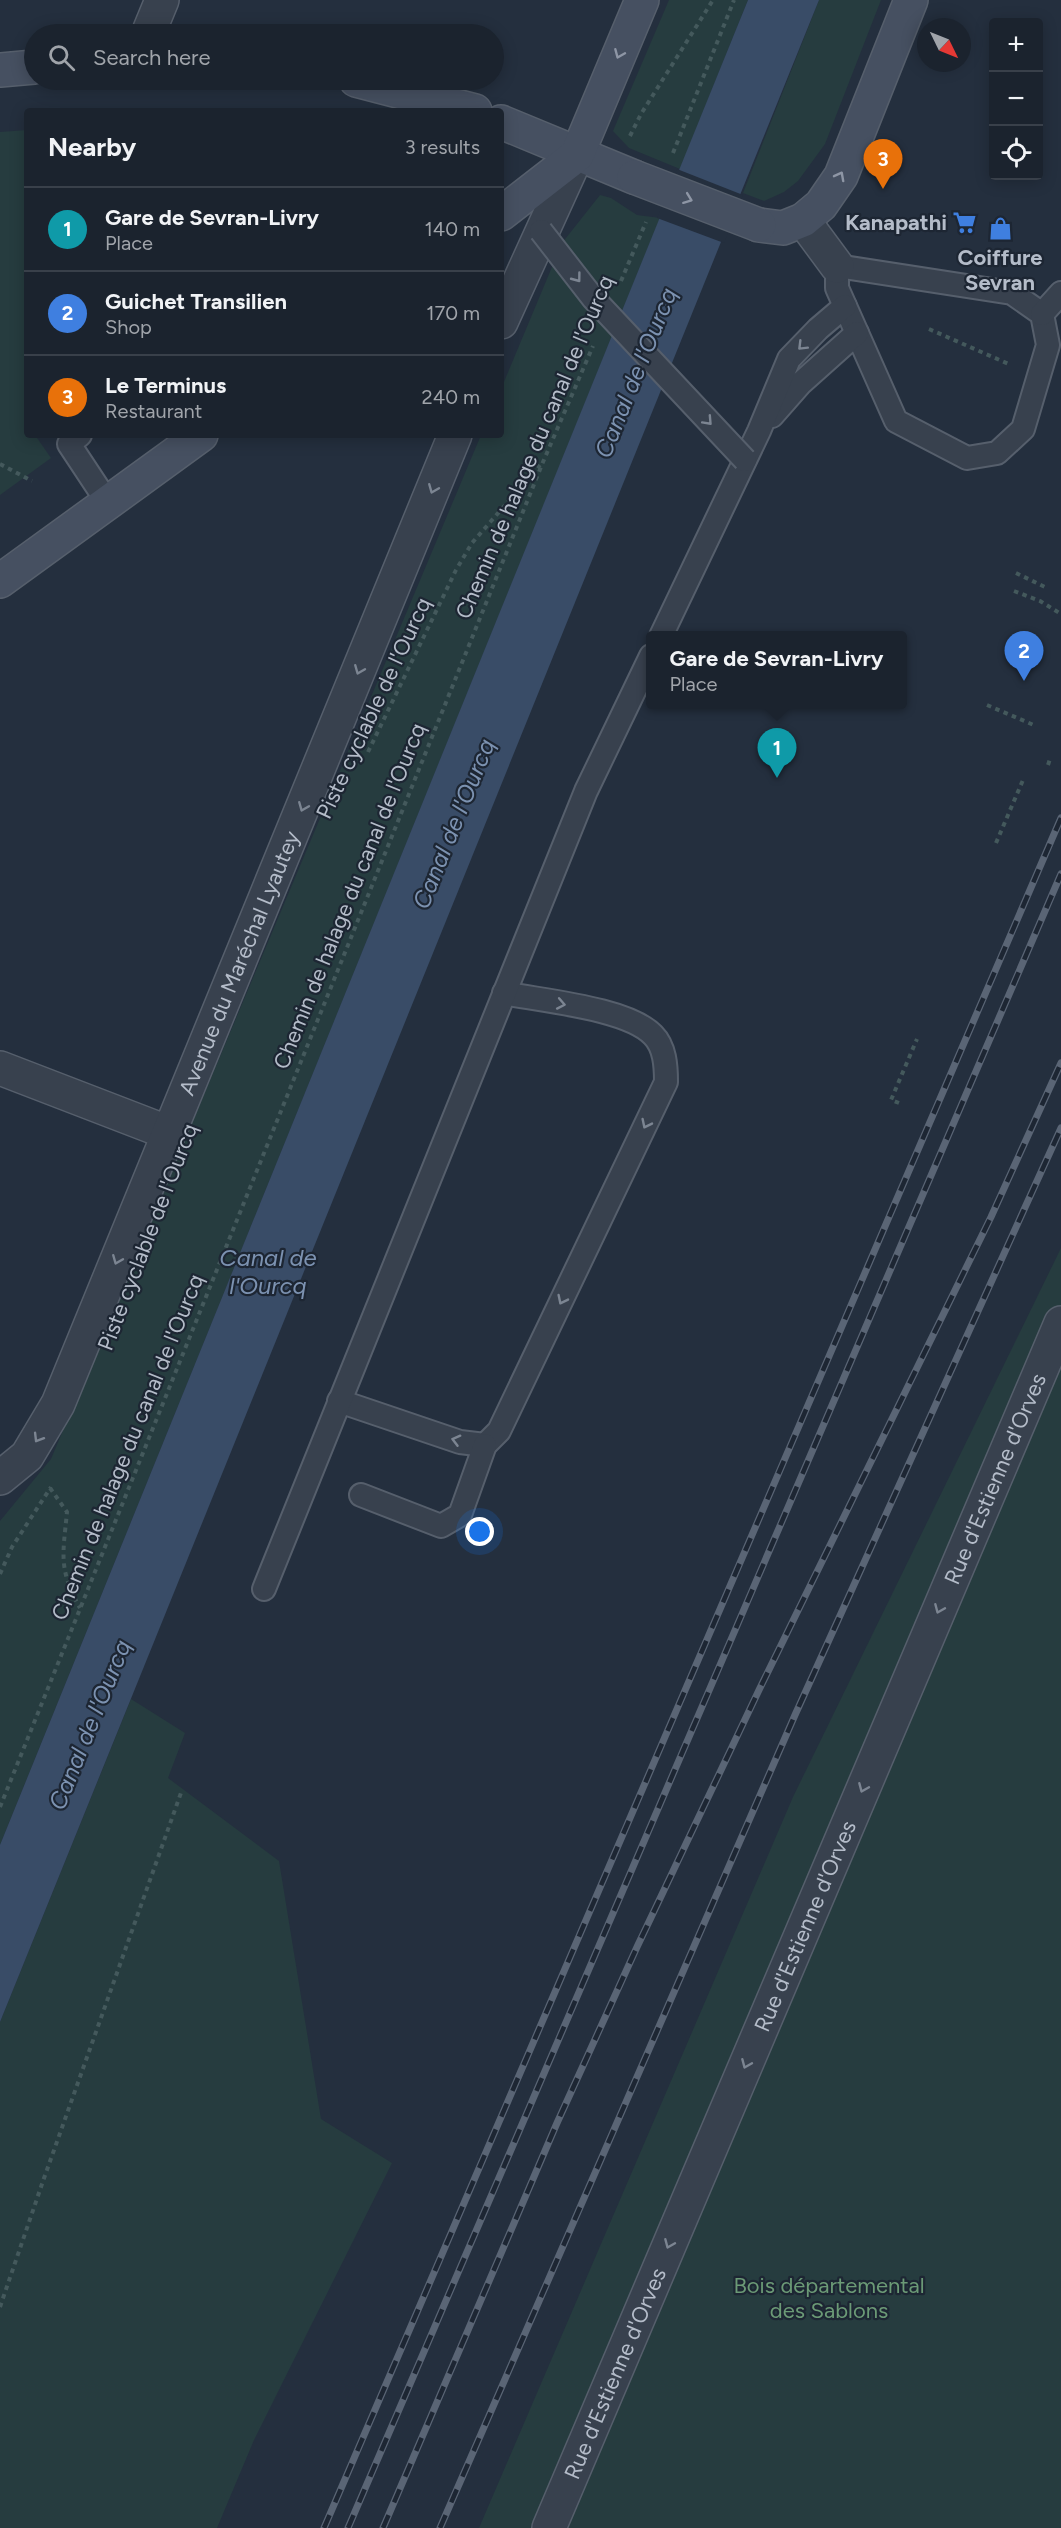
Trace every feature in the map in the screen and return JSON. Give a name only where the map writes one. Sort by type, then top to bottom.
[{"type":"main road","points":[[504,212],[577,155],[642,0]]},
{"type":"main road","points":[[504,123],[577,155],[759,225],[783,228],[803,220],[821,205],[841,176],[911,0]]},
{"type":"main road","points":[[0,70],[24,68]]},
{"type":"main road","points":[[394,90],[463,108]]},
{"type":"main road","points":[[0,581],[197,438]]},
{"type":"street","points":[[152,24],[162,0]]},
{"type":"street","points":[[504,315],[577,155]]},
{"type":"street","points":[[803,220],[837,266]]},
{"type":"street","name":"Avenue du Maréchal Lyautey","points":[[0,1478],[27,1456],[58,1404],[454,438]]},
{"type":"street","points":[[0,1068],[169,1133]]},
{"type":"street","name":"Rue d'Estienne d'Orves","points":[[549,2528],[1061,1323]]},
{"type":"lane","points":[[541,231],[593,298],[745,460]]},
{"type":"lane","points":[[837,266],[1012,293],[1042,314],[1048,345],[1023,429],[997,453],[967,458],[896,421],[837,288],[837,266]]},
{"type":"lane","points":[[1042,314],[1061,293]]},
{"type":"lane","points":[[663,631],[759,431],[789,358],[844,306]]},
{"type":"lane","points":[[759,431],[801,383],[857,333]]},
{"type":"lane","points":[[77,438],[69,444],[108,503]]},
{"type":"lane","points":[[264,1589],[586,790],[646,666]]},
{"type":"lane","points":[[361,1495],[441,1526],[460,1515],[485,1445],[499,1431],[666,1082],[666,1060],[654,1035],[623,1016],[504,993]]},
{"type":"lane","points":[[339,1401],[460,1442],[485,1445]]},
{"type":"path","points":[[641,114],[713,0]]},
{"type":"path","points":[[673,154],[734,0]]},
{"type":"path","name":"Chemin de halage du canal de l'Ourcq","points":[[617,292],[647,220]]},
{"type":"path","points":[[929,329],[1039,377]]},
{"type":"path","name":"Chemin de halage du canal de l'Ourcq","points":[[0,1807],[543,462],[594,344]]},
{"type":"path","name":"Piste cyclable de l'Ourcq","points":[[363,763],[467,552],[543,462]]},
{"type":"path","points":[[0,464],[32,482]]},
{"type":"path","points":[[1016,573],[1045,587]]},
{"type":"path","points":[[1014,591],[1040,601],[1061,614]]},
{"type":"path","points":[[987,705],[1036,726]]},
{"type":"path","points":[[1048,765],[1050,759]]},
{"type":"path","points":[[996,843],[1023,780]]},
{"type":"path","points":[[899,1103],[891,1100],[917,1039]]},
{"type":"path","points":[[0,1574],[12,1547],[56,1479]]},
{"type":"path","points":[[50,1488],[68,1512],[62,1563],[68,1586],[80,1608]]},
{"type":"path","points":[[0,2307],[182,1790]]},
{"type":"green space","points":[[669,0],[748,0],[680,169],[629,148],[613,131]]},
{"type":"green space","points":[[819,0],[881,0],[825,144],[798,181],[784,192],[764,201],[743,193]]},
{"type":"green space","points":[[24,130],[24,438],[37,438],[51,458],[0,495],[0,132]]},
{"type":"green space","points":[[600,195],[611,198],[637,215],[660,218],[0,1845],[0,1521],[51,1459],[480,438],[504,438],[504,382],[562,243]]},
{"type":"green space","name":"Bois départemental des Sablons","points":[[1061,1248],[1061,2528],[479,2528],[793,1797]]},
{"type":"green space","points":[[131,1699],[185,1733],[168,1778],[279,1861],[321,2119],[392,2163],[254,2440],[217,2528],[0,2528],[0,2022]]},
{"type":"water","name":"Canal de l'Ourcq","points":[[748,0],[819,0],[0,2022],[0,1845]]},
{"type":"pier","points":[[677,169],[743,195],[724,243],[657,218]]},
{"type":"railway","points":[[324,2528],[1061,818]]},
{"type":"railway","points":[[348,2528],[1061,874]]},
{"type":"railway","points":[[383,2528],[557,2123],[637,1947],[759,1690],[991,1217],[1061,1063]]},
{"type":"railway","points":[[440,2528],[795,1715],[1061,1128]]},
{"type":"place","name":"Le Terminus","points":[[883,189]]},
{"type":"place","name":"Kanapathi","points":[[965,222]]},
{"type":"place","name":"Coiffure Sevran","points":[[1000,228]]},
{"type":"place","name":"Guichet Transilien","points":[[1024,681]]},
{"type":"place","name":"Gare de Sevran-Livry","points":[[777,778]]}]
